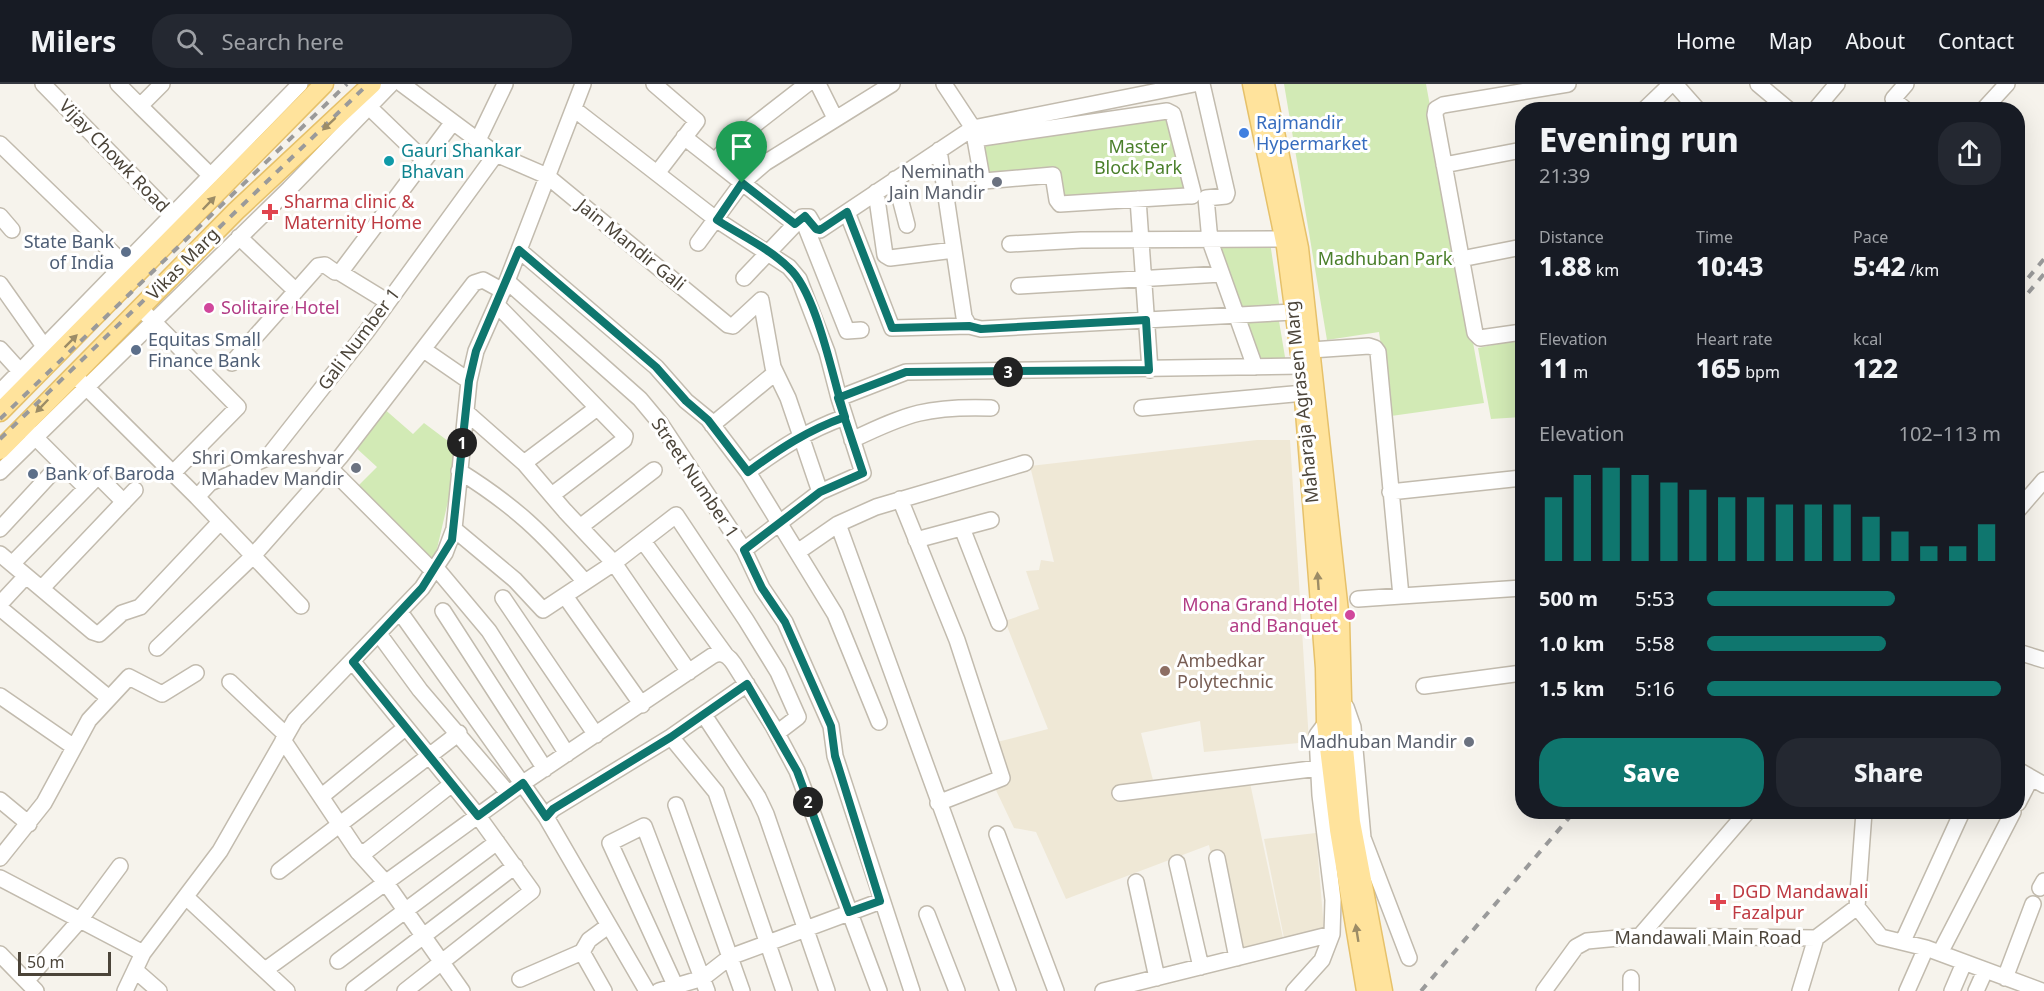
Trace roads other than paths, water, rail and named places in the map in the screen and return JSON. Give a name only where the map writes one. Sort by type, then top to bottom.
[{"type":"main road","name":"Vikas Marg","points":[[0,412],[48,352],[178,222],[324,84]]},
{"type":"main road","name":"Vikas Marg","points":[[0,450],[24,425],[79,381],[146,314],[236,211],[372,84]]},
{"type":"main road","name":"Maharaja Agrasen Marg","points":[[1252,84],[1284,239],[1298,292],[1340,621],[1326,723],[1340,830],[1366,991]]},
{"type":"main road","name":"Maharaja Agrasen Marg","points":[[1265,84],[1299,248],[1298,292],[1293,312],[1306,358],[1304,393],[1333,668],[1342,695],[1351,822],[1383,991]]},
{"type":"street","points":[[118,84],[211,176]]},
{"type":"street","points":[[140,106],[162,84]]},
{"type":"street","points":[[0,392],[20,370],[48,352],[124,264],[178,222],[211,176],[300,84]]},
{"type":"street","points":[[173,473],[237,407],[146,314],[239,237],[391,84]]},
{"type":"street","name":"Jain Mandir Gali","points":[[402,84],[496,154],[548,176],[714,313],[733,326],[761,300],[776,373]]},
{"type":"street","points":[[478,140],[504,84]]},
{"type":"street","points":[[125,991],[143,953],[220,851],[284,738],[321,691],[353,662],[400,612],[435,570],[452,540],[469,381],[476,351],[503,292],[583,84]]},
{"type":"street","points":[[654,84],[697,121],[658,172]]},
{"type":"street","points":[[714,161],[731,143],[807,84]]},
{"type":"street","points":[[818,84],[836,118]]},
{"type":"street","points":[[698,243],[742,183],[788,146],[892,84]]},
{"type":"street","points":[[944,84],[974,133],[984,181],[1051,174],[1054,177],[1057,200],[1060,204],[1192,196],[1171,112],[974,133]]},
{"type":"street","points":[[744,278],[798,221],[809,217],[816,229],[820,230],[939,150],[974,133],[1194,84]]},
{"type":"street","points":[[1203,84],[1227,193],[1226,196],[1206,198],[1210,241],[1255,367]]},
{"type":"street","points":[[1515,333],[1487,339],[1480,338],[1475,333],[1435,115],[1437,109],[1443,105],[1568,84]]},
{"type":"street","points":[[1652,102],[1671,84]]},
{"type":"street","points":[[1675,84],[1691,102]]},
{"type":"street","points":[[1758,84],[1779,102]]},
{"type":"street","points":[[1822,102],[1837,84]]},
{"type":"street","points":[[1890,102],[1906,84]]},
{"type":"street","points":[[1990,102],[2007,84]]},
{"type":"street","name":"Vijay Chowk Road","points":[[50,86],[178,222]]},
{"type":"street","points":[[369,107],[424,160]]},
{"type":"street","points":[[574,109],[717,220],[789,267],[799,279],[827,352],[838,398],[863,473],[820,492],[744,550]]},
{"type":"street","points":[[339,272],[453,122]]},
{"type":"street","points":[[684,137],[742,183],[798,221],[847,331],[861,330]]},
{"type":"street","points":[[0,144],[124,264]]},
{"type":"street","points":[[939,150],[966,322]]},
{"type":"street","points":[[1444,165],[1515,151]]},
{"type":"street","name":"Gali Number 1","points":[[197,497],[210,483],[267,458],[388,302],[496,154]]},
{"type":"street","points":[[895,179],[907,225]]},
{"type":"street","points":[[876,192],[885,255],[890,258],[954,250]]},
{"type":"street","points":[[1138,199],[1149,370]]},
{"type":"street","points":[[847,212],[892,328],[966,322],[981,329],[1293,312]]},
{"type":"street","points":[[0,216],[12,230]]},
{"type":"street","points":[[239,237],[296,291]]},
{"type":"street","points":[[1010,244],[1082,240],[1284,239]]},
{"type":"street","points":[[1461,259],[1515,248]]},
{"type":"street","points":[[519,250],[656,367],[686,401],[712,425],[748,472],[836,614],[879,722]]},
{"type":"street","points":[[232,363],[321,264],[339,272],[388,302]]},
{"type":"street","points":[[1019,286],[1221,274]]},
{"type":"street","points":[[158,648],[252,557],[330,468],[474,283],[483,280],[503,292],[597,408],[626,438],[552,495]]},
{"type":"street","points":[[0,284],[48,352]]},
{"type":"street","name":"Street Number 1","points":[[503,292],[640,399],[660,423],[744,550],[762,588],[785,622],[831,726],[835,756],[880,901],[912,991]]},
{"type":"street","points":[[838,398],[906,372],[1255,367],[1369,346],[1375,348],[1378,352],[1401,596]]},
{"type":"street","points":[[0,350],[20,370]]},
{"type":"street","points":[[424,350],[469,381]]},
{"type":"street","points":[[712,425],[776,373],[788,398],[820,492]]},
{"type":"street","points":[[0,472],[37,438],[79,381],[197,497],[301,606]]},
{"type":"street","points":[[1143,408],[1304,393]]},
{"type":"street","points":[[852,440],[898,418],[922,411],[950,407],[991,408]]},
{"type":"street","points":[[524,462],[597,408]]},
{"type":"street","points":[[466,412],[524,462],[614,563],[689,672]]},
{"type":"street","points":[[748,472],[801,436],[845,417]]},
{"type":"street","points":[[24,425],[86,488]]},
{"type":"street","points":[[0,529],[61,463]]},
{"type":"street","points":[[799,551],[838,524],[900,499],[1024,463]]},
{"type":"street","points":[[330,468],[435,570],[489,631],[567,754]]},
{"type":"street","points":[[580,527],[654,470]]},
{"type":"street","points":[[459,471],[519,512],[543,533],[585,582]]},
{"type":"street","points":[[12,564],[98,476],[124,502]]},
{"type":"street","points":[[1390,492],[1515,479]]},
{"type":"street","points":[[2025,502],[2044,480]]},
{"type":"street","points":[[42,588],[135,490]]},
{"type":"street","points":[[900,499],[957,640],[1002,778],[938,803]]},
{"type":"street","points":[[454,529],[515,580],[539,609],[546,609],[614,563],[676,514],[778,672],[798,717],[777,733]]},
{"type":"street","points":[[916,540],[991,520]]},
{"type":"street","points":[[0,554],[93,632],[99,634],[122,613],[140,607],[220,522]]},
{"type":"street","points":[[838,524],[1008,991]]},
{"type":"street","points":[[962,528],[999,623]]},
{"type":"street","points":[[643,541],[747,684],[797,771],[879,991]]},
{"type":"street","points":[[26,576],[0,606],[109,698]]},
{"type":"street","points":[[1358,599],[1515,588]]},
{"type":"street","points":[[565,596],[642,705]]},
{"type":"street","points":[[503,598],[596,735]]},
{"type":"street","points":[[443,611],[545,769]]},
{"type":"street","points":[[400,612],[546,817],[647,991]]},
{"type":"street","points":[[379,634],[420,690],[508,793]]},
{"type":"street","points":[[265,970],[508,793],[712,657],[725,654]]},
{"type":"street","points":[[2025,654],[2044,660]]},
{"type":"street","points":[[353,662],[478,816],[531,887],[531,894],[405,991]]},
{"type":"street","points":[[0,858],[44,803],[89,720],[129,677],[162,694],[196,673]]},
{"type":"street","points":[[1424,686],[1515,674]]},
{"type":"street","points":[[230,682],[284,738],[358,852],[386,883],[462,991]]},
{"type":"street","points":[[546,817],[553,809],[671,737],[747,684]]},
{"type":"street","points":[[1342,695],[1353,727],[1363,838],[1409,958]]},
{"type":"street","points":[[0,696],[74,747]]},
{"type":"street","points":[[704,715],[758,796],[828,991]]},
{"type":"street","points":[[1294,991],[1322,960],[1332,934],[1333,900],[1317,735],[1326,723]]},
{"type":"street","points":[[322,796],[405,728]]},
{"type":"street","points":[[279,871],[459,733]]},
{"type":"street","points":[[671,737],[716,792],[770,943],[784,991]]},
{"type":"street","points":[[1120,793],[1319,768]]},
{"type":"street","points":[[358,852],[368,850],[452,784]]},
{"type":"street","points":[[0,800],[29,824]]},
{"type":"street","points":[[676,805],[742,991]]},
{"type":"street","points":[[1640,936],[1741,819]]},
{"type":"street","points":[[1863,819],[1857,907],[1881,937],[1903,941],[1933,951],[2042,991]]},
{"type":"street","points":[[1903,941],[1959,819]]},
{"type":"street","points":[[1907,991],[1933,951],[2009,819]]},
{"type":"street","points":[[705,985],[644,826],[610,843],[667,989],[705,985],[730,957],[880,901]]},
{"type":"street","points":[[997,834],[1056,991]]},
{"type":"street","points":[[338,961],[497,842]]},
{"type":"street","points":[[1216,858],[1237,958]]},
{"type":"street","points":[[1178,863],[1201,967]]},
{"type":"street","points":[[0,954],[31,986],[120,866]]},
{"type":"street","points":[[354,988],[515,866]]},
{"type":"street","points":[[0,878],[143,953]]},
{"type":"street","points":[[1136,882],[1156,982]]},
{"type":"street","points":[[186,897],[287,991]]},
{"type":"street","points":[[2005,978],[2033,904]]},
{"type":"street","name":"Mandawali Main Road","points":[[1544,991],[1576,948],[1587,941],[1640,936],[1816,938],[1857,907]]},
{"type":"street","points":[[927,914],[957,991]]},
{"type":"street","points":[[520,979],[582,952],[594,936],[608,926]]},
{"type":"street","points":[[1103,991],[1156,982],[1201,967],[1332,934]]},
{"type":"street","points":[[1800,991],[1816,938]]},
{"type":"street","points":[[582,952],[604,991]]},
{"type":"street","points":[[1952,991],[1964,963]]},
{"type":"street","points":[[135,970],[159,991]]},
{"type":"street","points":[[1977,991],[1985,970]]},
{"type":"railway","points":[[0,419],[347,84]]},
{"type":"railway","points":[[0,439],[368,84]]},
{"type":"railway","points":[[2025,282],[2044,259]]},
{"type":"railway","points":[[2025,297],[2044,274]]},
{"type":"railway","points":[[1421,991],[1568,819]]},
{"type":"place","name":"Rajmandir Hypermarket","points":[[1244,133]]},
{"type":"place","name":"Gauri Shankar Bhavan","points":[[389,161]]},
{"type":"place","name":"Neminath Jain Mandir","points":[[997,182]]},
{"type":"place","name":"Sharma clinic & Maternity Home","points":[[270,212]]},
{"type":"place","name":"State Bank of India","points":[[126,252]]},
{"type":"place","name":"Solitaire Hotel","points":[[209,308]]},
{"type":"place","name":"Equitas Small Finance Bank","points":[[136,350]]},
{"type":"place","name":"Shri Omkareshvar Mahadev Mandir","points":[[356,468]]},
{"type":"place","name":"Bank of Baroda","points":[[33,474]]},
{"type":"place","name":"Mona Grand Hotel and Banquet","points":[[1350,615]]},
{"type":"place","name":"Ambedkar Polytechnic","points":[[1165,671]]},
{"type":"place","name":"Madhuban Mandir","points":[[1469,742]]},
{"type":"place","name":"DGD Mandawali Fazalpur","points":[[1718,902]]},
{"type":"park label","name":"Master Block Park","points":[[1138,157]]},
{"type":"park label","name":"Madhuban Park","points":[[1385,259]]}]
